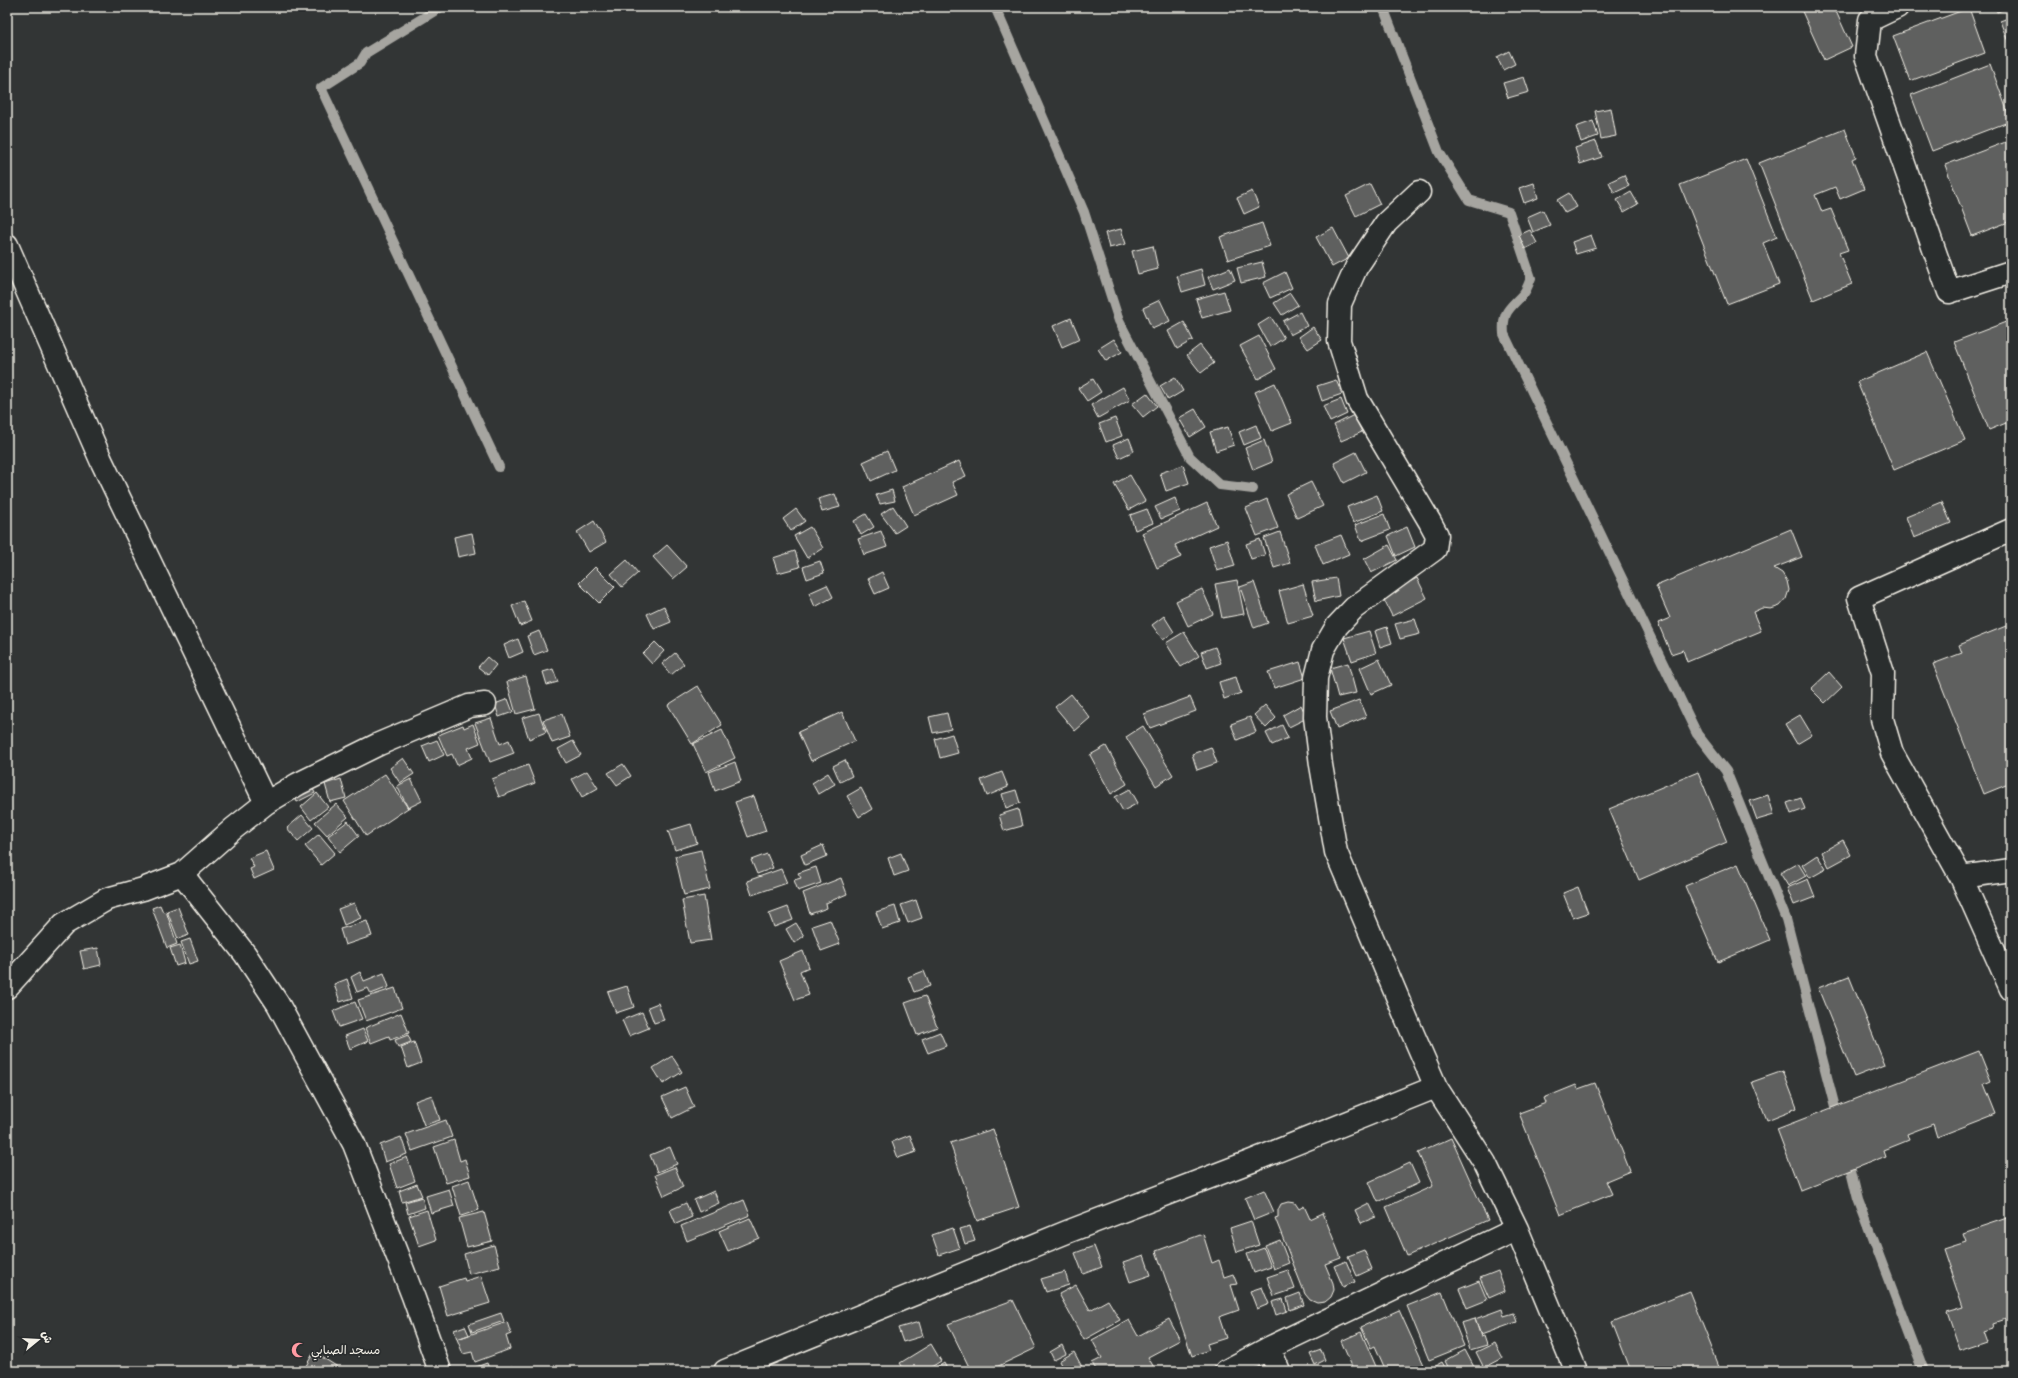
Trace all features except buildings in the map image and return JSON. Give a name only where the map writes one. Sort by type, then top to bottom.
[{"type":"street","points":[[1897,7],[1870,20],[1866,56],[1949,292],[2011,272]]},
{"type":"street","points":[[1419,192],[1386,222],[1356,268],[1340,304],[1339,341],[1357,400],[1437,535],[1435,550],[1354,608],[1337,626],[1323,650],[1316,678],[1315,717],[1321,765],[1336,852],[1436,1087],[1485,1163],[1517,1229],[1576,1371]]},
{"type":"street","points":[[7,245],[102,460],[266,803]]},
{"type":"street","points":[[2011,530],[1859,598],[1883,673],[1882,720],[1892,753],[1961,877],[2011,989]]},
{"type":"street","points":[[7,987],[64,924],[107,899],[144,889],[182,874],[233,829],[266,803],[298,784],[379,744],[469,706],[485,704]]},
{"type":"street","points":[[1961,877],[2011,870]]},
{"type":"street","points":[[182,874],[245,954],[278,1004],[354,1144],[413,1296],[440,1371]]},
{"type":"street","points":[[725,1371],[1060,1235],[1252,1161],[1436,1087]]},
{"type":"street","points":[[1226,1371],[1269,1348],[1517,1229]]},
{"type":"street","points":[[1269,1348],[1279,1371]]},
{"type":"waterway","points":[[441,7],[366,53],[360,63],[321,88],[499,467]]},
{"type":"waterway","points":[[995,7],[1084,212],[1119,321],[1190,457],[1220,485],[1253,489]]},
{"type":"waterway","points":[[1383,7],[1439,152],[1469,200],[1509,212],[1531,278],[1524,293],[1508,310],[1504,320],[1504,334],[1697,734],[1726,771],[1786,919],[1838,1119]]},
{"type":"waterway","points":[[1848,1158],[1858,1199],[1923,1371]]},
{"type":"place","name":"مسجد الصبابي","points":[[299,1350]]}]
